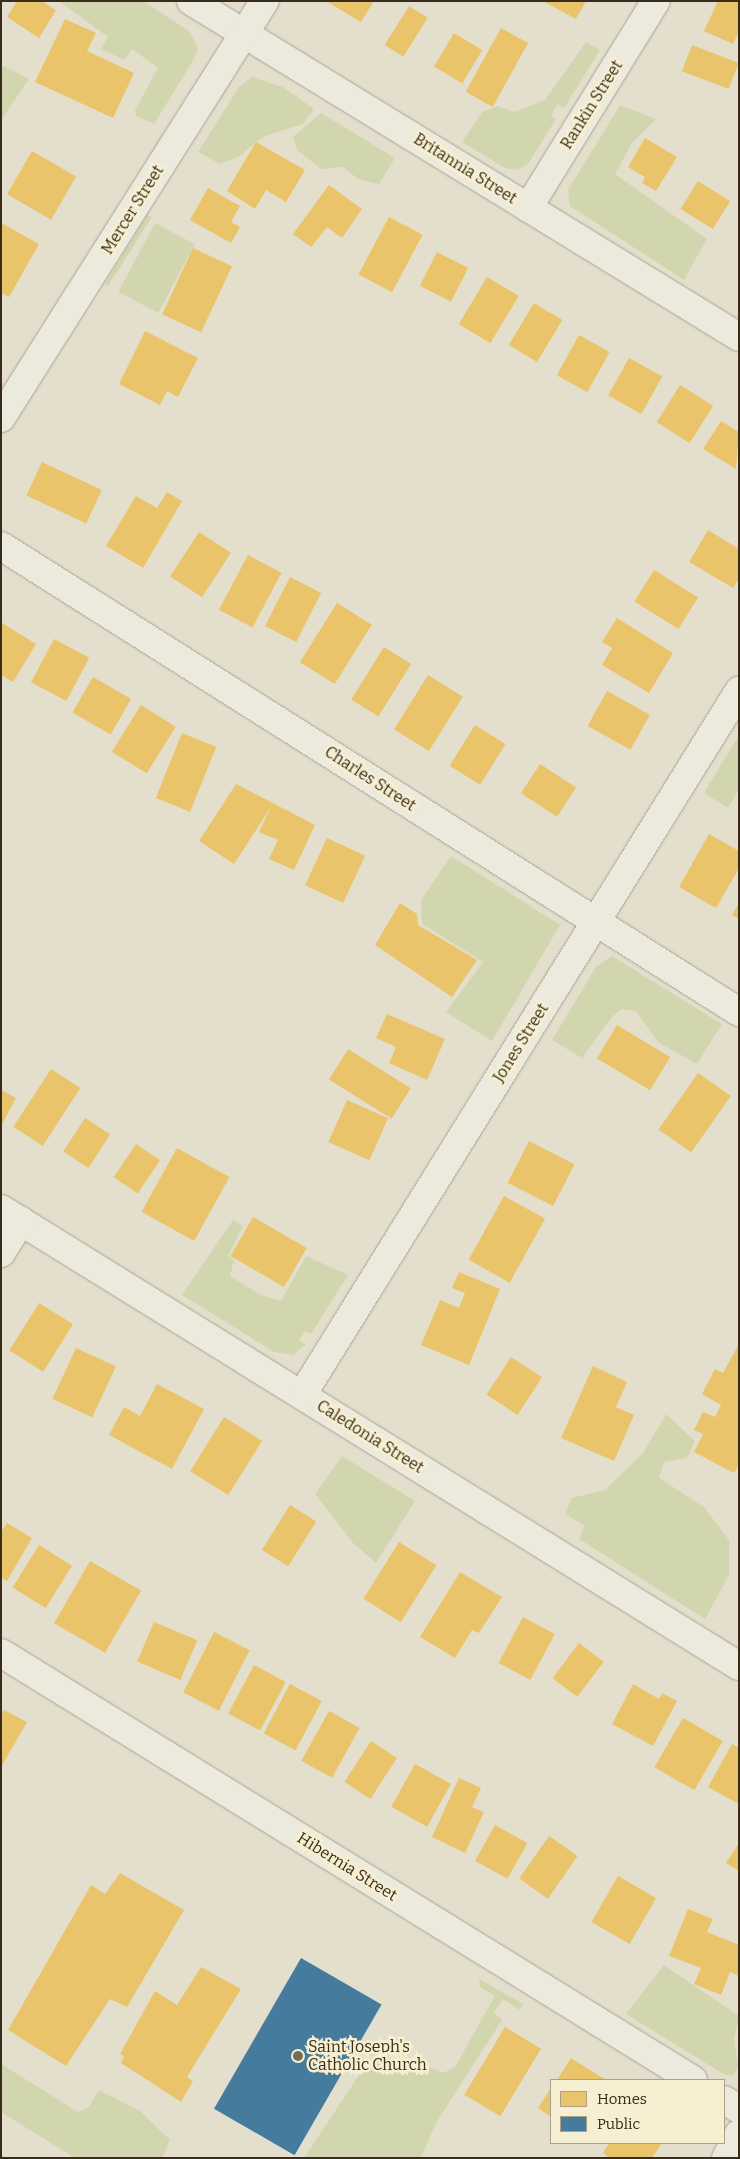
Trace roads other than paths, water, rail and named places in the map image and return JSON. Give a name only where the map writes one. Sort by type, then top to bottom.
[{"type":"street","name":"Britannia Street","points":[[191,1],[739,337]]},
{"type":"street","name":"Mercer Street","points":[[1,418],[265,1]]},
{"type":"street","name":"Rankin Street","points":[[528,208],[656,1]]},
{"type":"street","name":"Charles Street","points":[[1,546],[739,1012]]},
{"type":"street","name":"Jones Street","points":[[302,1395],[739,691]]},
{"type":"street","name":"Caledonia Street","points":[[11,1215],[739,1666]]},
{"type":"street","points":[[1,1252],[11,1215]]},
{"type":"street","name":"Hibernia Street","points":[[1,1653],[691,2079]]},
{"type":"street","points":[[725,2101],[739,2109]]},
{"type":"street","points":[[726,2158],[739,2134]]},
{"type":"place","name":"Saint Joseph's Catholic Church","points":[[298,2056]]}]
